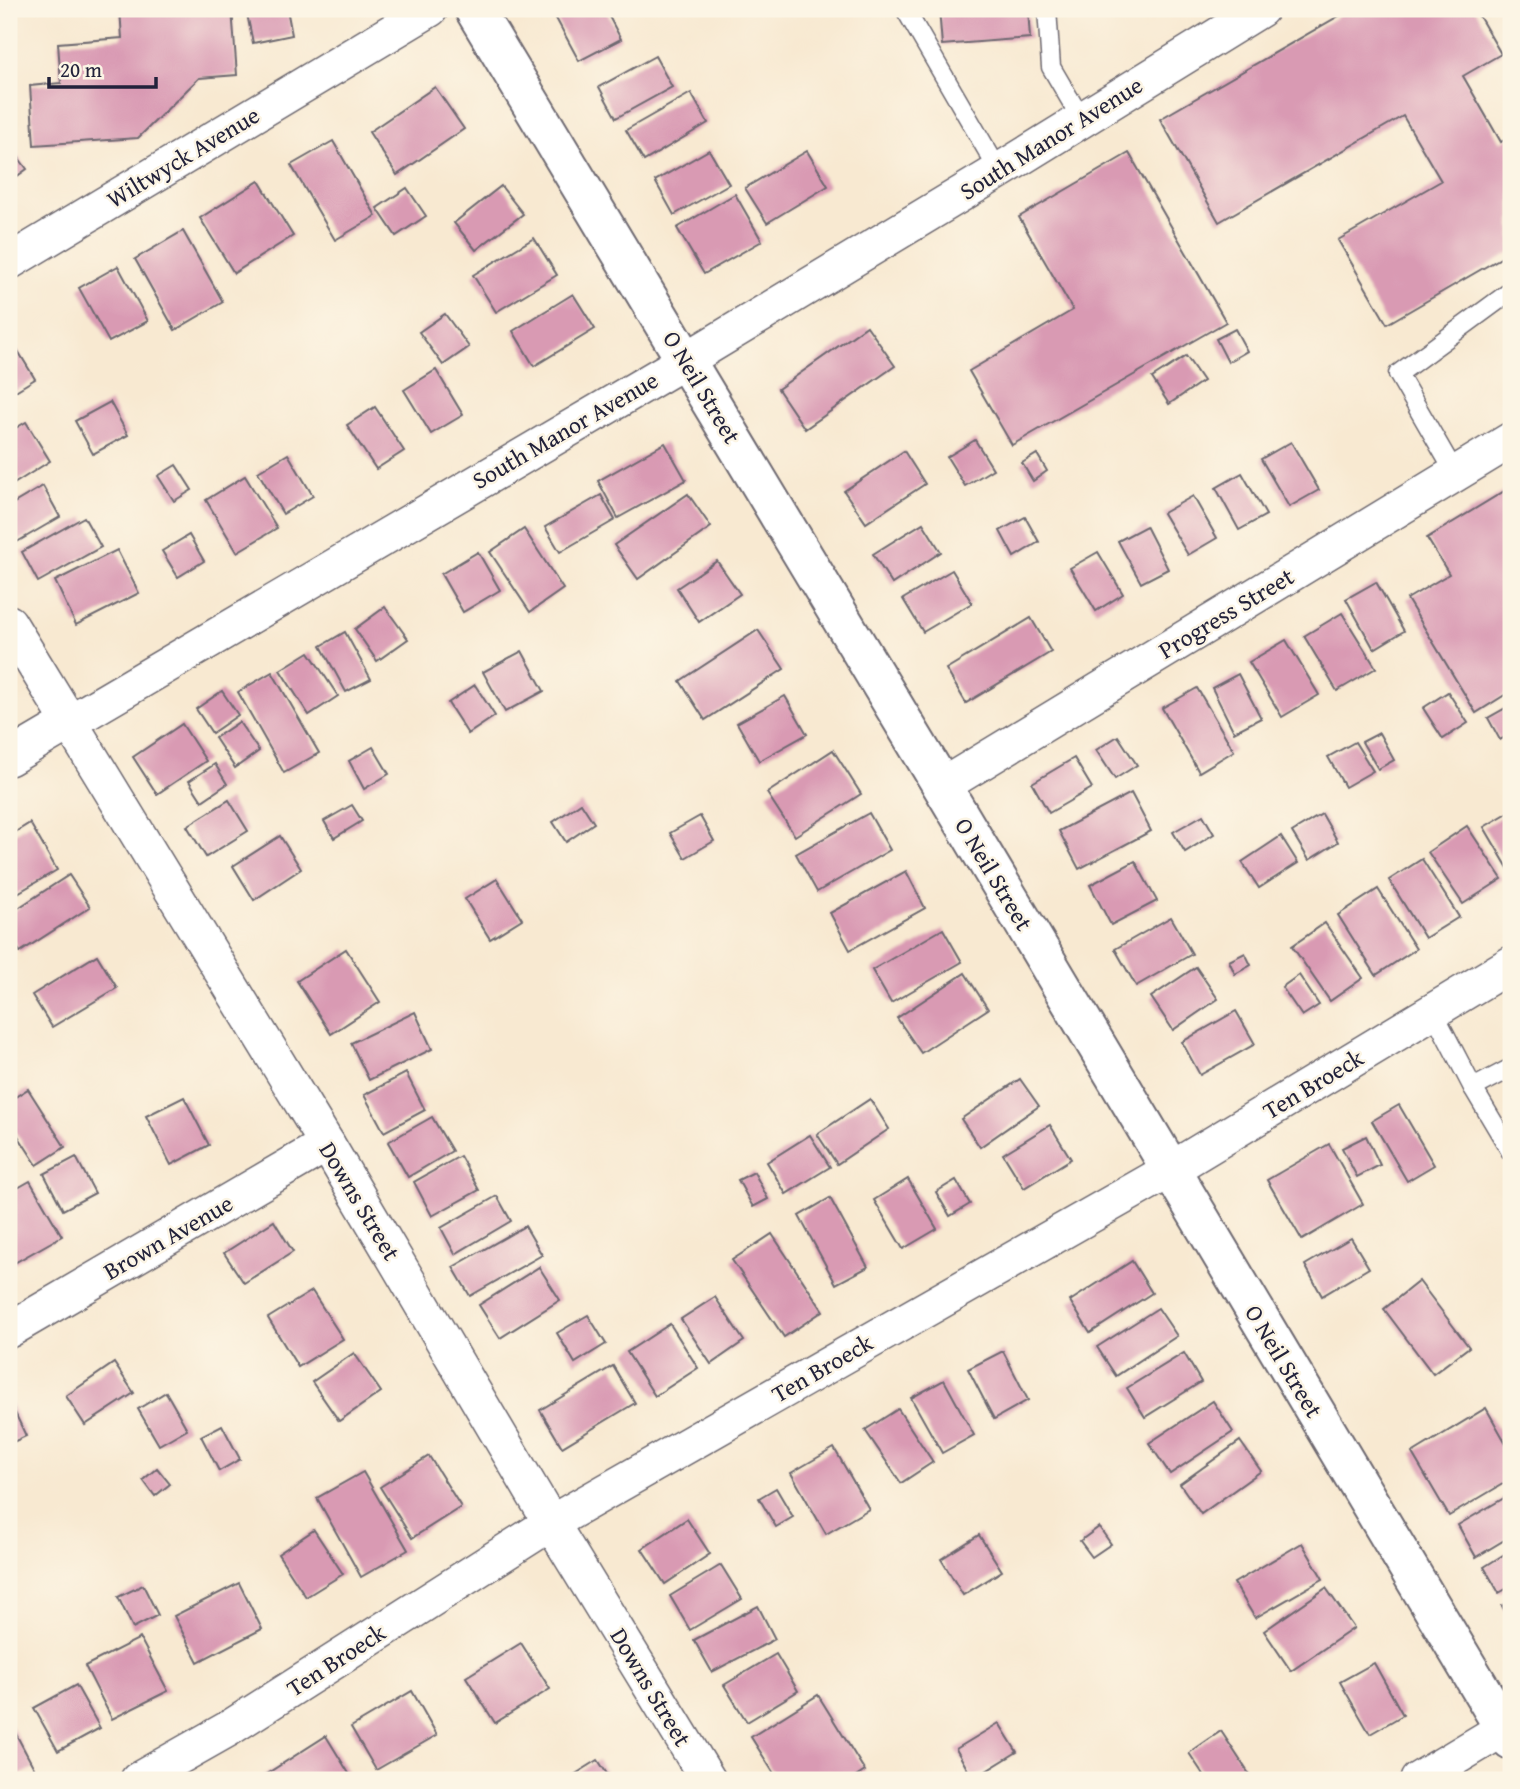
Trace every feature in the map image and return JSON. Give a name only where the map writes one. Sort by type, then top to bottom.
[{"type":"street","name":"Wiltwyck Avenue","points":[[9,262],[430,9]]},
{"type":"street","name":"O Neil Street","points":[[474,9],[1509,1731]]},
{"type":"street","name":"South Manor Avenue","points":[[9,758],[686,360],[1261,9]]},
{"type":"street","name":"Progress Street","points":[[942,786],[1511,440]]},
{"type":"street","name":"Downs Street","points":[[9,623],[327,1144],[551,1523],[708,1780]]},
{"type":"street","name":"Ten Broeck","points":[[138,1780],[228,1729],[551,1523],[1170,1170],[1511,964]]},
{"type":"street","name":"Brown Avenue","points":[[9,1330],[327,1144]]},
{"type":"street","points":[[1418,1780],[1509,1731]]},
{"type":"lane","points":[[905,9],[999,171]]},
{"type":"lane","points":[[1046,9],[1051,67],[1082,120]]},
{"type":"lane","points":[[1455,473],[1398,374],[1511,291]]},
{"type":"lane","points":[[1433,1011],[1473,1088],[1511,1152]]},
{"type":"lane","points":[[1473,1088],[1511,1068]]},
{"type":"building","points":[[120,9],[232,9],[237,75],[199,78],[138,138],[34,145],[30,86],[61,83],[58,43],[122,38]]},
{"type":"building","points":[[246,9],[287,9],[292,35],[253,43]]},
{"type":"building","points":[[551,9],[605,9],[621,39],[579,61]]},
{"type":"building","points":[[939,9],[1028,9],[1030,38],[942,45]]},
{"type":"building","points":[[1351,9],[1475,9],[1501,54],[1463,76],[1501,142],[1511,136],[1511,252],[1387,324],[1338,240],[1441,181],[1403,116],[1219,222],[1160,119]]},
{"type":"building","points":[[655,56],[672,87],[616,118],[599,87]]},
{"type":"building","points":[[435,87],[464,129],[397,175],[369,132]]},
{"type":"building","points":[[691,93],[708,123],[644,161],[626,130]]},
{"type":"building","points":[[333,141],[376,216],[335,240],[291,165]]},
{"type":"building","points":[[9,145],[27,169],[9,182]]},
{"type":"building","points":[[709,150],[729,184],[674,215],[655,181]]},
{"type":"building","points":[[807,151],[828,186],[767,223],[745,188]]},
{"type":"building","points":[[1129,153],[1226,322],[1012,445],[969,371],[1073,310],[1019,217]]},
{"type":"building","points":[[259,181],[293,236],[234,273],[200,218]]},
{"type":"building","points":[[501,186],[523,214],[476,250],[454,223]]},
{"type":"building","points":[[407,188],[426,216],[396,236],[377,208]]},
{"type":"building","points":[[735,194],[762,241],[704,274],[677,228]]},
{"type":"building","points":[[183,231],[223,302],[175,330],[135,259]]},
{"type":"building","points":[[534,238],[557,275],[496,312],[473,275]]},
{"type":"building","points":[[118,266],[148,321],[109,342],[79,288]]},
{"type":"building","points":[[573,294],[595,329],[534,366],[513,331]]},
{"type":"building","points":[[445,314],[469,347],[443,365],[419,332]]},
{"type":"building","points":[[867,326],[895,366],[805,429],[778,389]]},
{"type":"building","points":[[1235,329],[1247,351],[1228,362],[1216,339]]},
{"type":"building","points":[[9,336],[35,379],[9,395]]},
{"type":"building","points":[[1186,356],[1203,381],[1169,404],[1152,378]]},
{"type":"building","points":[[436,370],[463,415],[431,434],[404,390]]},
{"type":"building","points":[[110,402],[128,435],[93,454],[75,421]]},
{"type":"building","points":[[375,407],[404,451],[376,469],[347,425]]},
{"type":"building","points":[[26,422],[50,461],[9,487],[9,432]]},
{"type":"building","points":[[975,440],[993,469],[965,486],[947,457]]},
{"type":"building","points":[[1291,442],[1319,490],[1289,507],[1261,459]]},
{"type":"building","points":[[665,443],[686,480],[618,518],[598,481]]},
{"type":"building","points":[[904,451],[925,484],[866,523],[844,491]]},
{"type":"building","points":[[288,454],[313,496],[283,514],[258,472]]},
{"type":"building","points":[[1037,454],[1047,471],[1033,481],[1022,463]]},
{"type":"building","points":[[176,465],[192,490],[174,501],[158,476]]},
{"type":"building","points":[[1242,473],[1266,515],[1239,530],[1216,488]]},
{"type":"building","points":[[245,476],[277,528],[237,552],[206,500]]},
{"type":"building","points":[[43,486],[60,517],[17,542],[9,528],[9,506]]},
{"type":"building","points":[[1511,487],[1511,691],[1476,713],[1407,599],[1449,574],[1427,538]]},
{"type":"building","points":[[688,494],[711,527],[638,579],[614,545]]},
{"type":"building","points":[[601,495],[615,520],[560,552],[545,527]]},
{"type":"building","points":[[1193,496],[1217,538],[1188,555],[1163,513]]},
{"type":"building","points":[[84,517],[101,547],[38,582],[22,552]]},
{"type":"building","points":[[1025,517],[1039,542],[1014,557],[1000,531]]},
{"type":"building","points":[[923,523],[941,552],[892,584],[873,554]]},
{"type":"building","points":[[1146,526],[1168,569],[1141,583],[1118,541]]},
{"type":"building","points":[[524,529],[563,589],[530,612],[490,552]]},
{"type":"building","points":[[189,535],[204,561],[178,577],[162,551]]},
{"type":"building","points":[[117,550],[139,593],[76,625],[55,581]]},
{"type":"building","points":[[478,552],[500,590],[463,612],[441,574]]},
{"type":"building","points":[[1098,552],[1123,594],[1096,611],[1070,568]]},
{"type":"building","points":[[717,561],[740,594],[699,622],[677,588]]},
{"type":"building","points":[[952,570],[972,603],[923,632],[903,599]]},
{"type":"building","points":[[1376,582],[1404,631],[1374,649],[1346,599]]},
{"type":"building","points":[[385,607],[408,639],[377,661],[355,629]]},
{"type":"building","points":[[1342,613],[1376,668],[1337,691],[1304,636]]},
{"type":"building","points":[[1031,618],[1051,652],[966,703],[946,669]]},
{"type":"building","points":[[758,630],[784,669],[705,720],[680,681]]},
{"type":"building","points":[[345,632],[371,679],[346,692],[321,646]]},
{"type":"building","points":[[1286,640],[1319,695],[1282,717],[1249,662]]},
{"type":"building","points":[[522,651],[544,691],[505,712],[483,672]]},
{"type":"building","points":[[309,652],[338,696],[309,715],[280,670]]},
{"type":"building","points":[[272,672],[319,753],[284,773],[238,692]]},
{"type":"building","points":[[1238,674],[1261,718],[1234,732],[1212,688]]},
{"type":"building","points":[[475,685],[495,716],[468,734],[448,703]]},
{"type":"building","points":[[1197,688],[1234,751],[1199,772],[1162,708]]},
{"type":"building","points":[[222,691],[238,715],[212,733],[196,709]]},
{"type":"building","points":[[1448,692],[1468,723],[1443,739],[1423,708]]},
{"type":"building","points":[[785,696],[807,734],[759,761],[737,723]]},
{"type":"building","points":[[1511,705],[1511,734],[1500,740],[1488,718]]},
{"type":"building","points":[[239,722],[259,751],[235,768],[215,738]]},
{"type":"building","points":[[182,724],[206,761],[157,794],[133,757]]},
{"type":"building","points":[[1379,733],[1394,760],[1378,769],[1362,742]]},
{"type":"building","points":[[1118,736],[1137,765],[1115,779],[1096,750]]},
{"type":"building","points":[[1355,742],[1373,771],[1345,787],[1328,757]]},
{"type":"building","points":[[373,747],[389,774],[364,789],[349,761]]},
{"type":"building","points":[[833,750],[861,794],[795,836],[767,793]]},
{"type":"building","points":[[1074,758],[1092,788],[1049,813],[1032,783]]},
{"type":"building","points":[[215,764],[227,784],[202,801],[189,781]]},
{"type":"building","points":[[1131,793],[1151,831],[1079,869],[1059,831]]},
{"type":"building","points":[[229,800],[248,831],[206,857],[187,826]]},
{"type":"building","points":[[581,803],[594,823],[566,842],[553,822]]},
{"type":"building","points":[[352,805],[362,821],[334,838],[324,821]]},
{"type":"building","points":[[1511,811],[1511,873],[1484,827]]},
{"type":"building","points":[[869,813],[890,850],[817,892],[796,854]]},
{"type":"building","points":[[1322,814],[1338,842],[1309,860],[1292,832]]},
{"type":"building","points":[[1203,815],[1214,834],[1185,852],[1173,832]]},
{"type":"building","points":[[700,816],[714,841],[685,858],[670,833]]},
{"type":"building","points":[[30,823],[57,870],[9,898],[9,836]]},
{"type":"building","points":[[1467,826],[1502,879],[1463,904],[1428,852]]},
{"type":"building","points":[[280,836],[301,869],[254,900],[233,866]]},
{"type":"building","points":[[1281,836],[1298,863],[1259,888],[1242,862]]},
{"type":"building","points":[[1422,859],[1459,917],[1425,938],[1389,880]]},
{"type":"building","points":[[1135,861],[1157,901],[1111,925],[1090,885]]},
{"type":"building","points":[[906,871],[925,908],[850,950],[830,913]]},
{"type":"building","points":[[69,875],[90,907],[20,952],[9,934],[9,914]]},
{"type":"building","points":[[497,879],[522,919],[490,939],[465,899]]},
{"type":"building","points":[[1378,889],[1416,949],[1376,975],[1338,915]]},
{"type":"building","points":[[1171,917],[1192,954],[1136,986],[1115,949]]},
{"type":"building","points":[[1325,923],[1363,978],[1330,1001],[1292,946]]},
{"type":"building","points":[[943,929],[962,962],[891,1003],[872,970]]},
{"type":"building","points":[[346,949],[380,1002],[331,1034],[297,981]]},
{"type":"building","points":[[1245,953],[1251,965],[1235,974],[1229,961]]},
{"type":"building","points":[[97,955],[117,988],[52,1027],[32,995]]},
{"type":"building","points":[[1196,967],[1218,999],[1173,1030],[1151,997]]},
{"type":"building","points":[[965,973],[988,1009],[921,1053],[897,1018]]},
{"type":"building","points":[[1299,975],[1319,1005],[1302,1016],[1282,987]]},
{"type":"building","points":[[1236,1011],[1255,1044],[1200,1075],[1182,1042]]},
{"type":"building","points":[[415,1012],[432,1049],[369,1080],[351,1043]]},
{"type":"building","points":[[406,1073],[425,1110],[384,1132],[364,1095]]},
{"type":"building","points":[[1020,1079],[1039,1106],[980,1147],[961,1119]]},
{"type":"building","points":[[28,1089],[65,1147],[37,1165],[9,1122],[9,1101]]},
{"type":"building","points":[[184,1097],[209,1145],[171,1165],[146,1116]]},
{"type":"building","points":[[870,1099],[889,1129],[837,1164],[817,1134]]},
{"type":"building","points":[[1399,1105],[1434,1165],[1407,1181],[1372,1121]]},
{"type":"building","points":[[432,1117],[452,1151],[408,1177],[388,1142]]},
{"type":"building","points":[[1050,1125],[1071,1159],[1024,1188],[1003,1154]]},
{"type":"building","points":[[810,1135],[830,1167],[786,1194],[767,1162]]},
{"type":"building","points":[[1366,1136],[1380,1165],[1357,1177],[1342,1148]]},
{"type":"building","points":[[1329,1144],[1363,1204],[1302,1240],[1267,1180]]},
{"type":"building","points":[[460,1156],[479,1190],[432,1216],[414,1182]]},
{"type":"building","points":[[76,1157],[95,1193],[63,1210],[44,1174]]},
{"type":"building","points":[[754,1172],[768,1199],[753,1207],[738,1180]]},
{"type":"building","points":[[908,1179],[937,1229],[903,1249],[874,1200]]},
{"type":"building","points":[[956,1180],[970,1204],[950,1216],[936,1192]]},
{"type":"building","points":[[30,1181],[62,1236],[9,1266],[9,1193]]},
{"type":"building","points":[[497,1196],[511,1221],[455,1254],[441,1228]]},
{"type":"building","points":[[830,1198],[868,1267],[836,1284],[799,1216]]},
{"type":"building","points":[[274,1221],[293,1252],[244,1283],[224,1253]]},
{"type":"building","points":[[525,1226],[542,1255],[470,1296],[453,1267]]},
{"type":"building","points":[[772,1234],[823,1311],[784,1337],[732,1260]]},
{"type":"building","points":[[1351,1238],[1369,1268],[1322,1296],[1305,1265]]},
{"type":"building","points":[[1132,1261],[1152,1293],[1090,1333],[1070,1301]]},
{"type":"building","points":[[539,1267],[560,1300],[500,1338],[479,1305]]},
{"type":"building","points":[[1419,1281],[1469,1347],[1433,1374],[1384,1309]]},
{"type":"building","points":[[312,1291],[343,1339],[298,1367],[268,1318]]},
{"type":"building","points":[[715,1297],[744,1341],[711,1364],[681,1319]]},
{"type":"building","points":[[1158,1308],[1177,1336],[1116,1376],[1097,1347]]},
{"type":"building","points":[[588,1315],[606,1344],[575,1363],[557,1333]]},
{"type":"building","points":[[670,1324],[698,1368],[655,1396],[627,1352]]},
{"type":"building","points":[[1003,1351],[1028,1400],[994,1419],[968,1369]]},
{"type":"building","points":[[354,1353],[381,1392],[339,1421],[312,1382]]},
{"type":"building","points":[[1184,1353],[1201,1382],[1145,1417],[1127,1388]]},
{"type":"building","points":[[114,1363],[134,1393],[85,1425],[66,1396]]},
{"type":"building","points":[[613,1366],[635,1403],[562,1447],[540,1410]]},
{"type":"building","points":[[944,1380],[974,1435],[942,1453],[911,1398]]},
{"type":"building","points":[[166,1392],[187,1429],[159,1445],[138,1409]]},
{"type":"building","points":[[9,1400],[26,1436],[9,1444]]},
{"type":"building","points":[[1213,1401],[1233,1432],[1170,1474],[1149,1443]]},
{"type":"building","points":[[1486,1408],[1511,1452],[1511,1479],[1449,1516],[1412,1453]]},
{"type":"building","points":[[898,1409],[933,1462],[901,1483],[865,1430]]},
{"type":"building","points":[[222,1425],[240,1459],[219,1471],[201,1436]]},
{"type":"building","points":[[1240,1441],[1261,1471],[1201,1514],[1180,1484]]},
{"type":"building","points":[[834,1448],[869,1509],[826,1534],[791,1473]]},
{"type":"building","points":[[429,1456],[461,1507],[412,1538],[380,1487]]},
{"type":"building","points":[[157,1468],[170,1484],[155,1496],[143,1480]]},
{"type":"building","points":[[363,1472],[408,1550],[361,1577],[317,1498]]},
{"type":"building","points":[[776,1488],[793,1517],[776,1527],[759,1498]]},
{"type":"building","points":[[1511,1494],[1511,1536],[1476,1557],[1458,1525]]},
{"type":"building","points":[[687,1519],[710,1554],[665,1584],[642,1549]]},
{"type":"building","points":[[1099,1527],[1111,1544],[1092,1557],[1080,1541]]},
{"type":"building","points":[[314,1530],[343,1574],[306,1597],[278,1554]]},
{"type":"building","points":[[979,1535],[1002,1571],[963,1595],[941,1559]]},
{"type":"building","points":[[1302,1543],[1323,1579],[1255,1618],[1234,1583]]},
{"type":"building","points":[[1511,1550],[1511,1586],[1499,1593],[1484,1567]]},
{"type":"building","points":[[721,1565],[742,1599],[690,1630],[670,1596]]},
{"type":"building","points":[[239,1583],[262,1629],[198,1662],[174,1616]]},
{"type":"building","points":[[143,1585],[158,1615],[133,1628],[118,1597]]},
{"type":"building","points":[[1326,1588],[1354,1628],[1291,1671],[1264,1631]]},
{"type":"building","points":[[1511,1601],[1511,1622],[1502,1606]]},
{"type":"building","points":[[758,1606],[775,1639],[712,1672],[694,1640]]},
{"type":"building","points":[[140,1638],[168,1691],[112,1719],[85,1666]]},
{"type":"building","points":[[521,1643],[550,1689],[495,1723],[466,1677]]},
{"type":"building","points":[[776,1654],[798,1691],[747,1722],[724,1685]]},
{"type":"building","points":[[1374,1663],[1403,1715],[1370,1734],[1340,1682]]},
{"type":"building","points":[[76,1685],[100,1728],[58,1751],[34,1708]]},
{"type":"building","points":[[412,1691],[437,1735],[376,1770],[351,1727]]},
{"type":"building","points":[[818,1695],[865,1771],[851,1780],[778,1780],[751,1737]]},
{"type":"building","points":[[9,1721],[34,1768],[10,1780],[9,1780]]},
{"type":"building","points":[[999,1723],[1017,1752],[973,1779],[956,1749]]},
{"type":"building","points":[[1221,1731],[1253,1780],[1207,1780],[1189,1753]]},
{"type":"building","points":[[326,1736],[353,1780],[257,1780]]},
{"type":"building","points":[[598,1760],[611,1780],[566,1780]]}]
